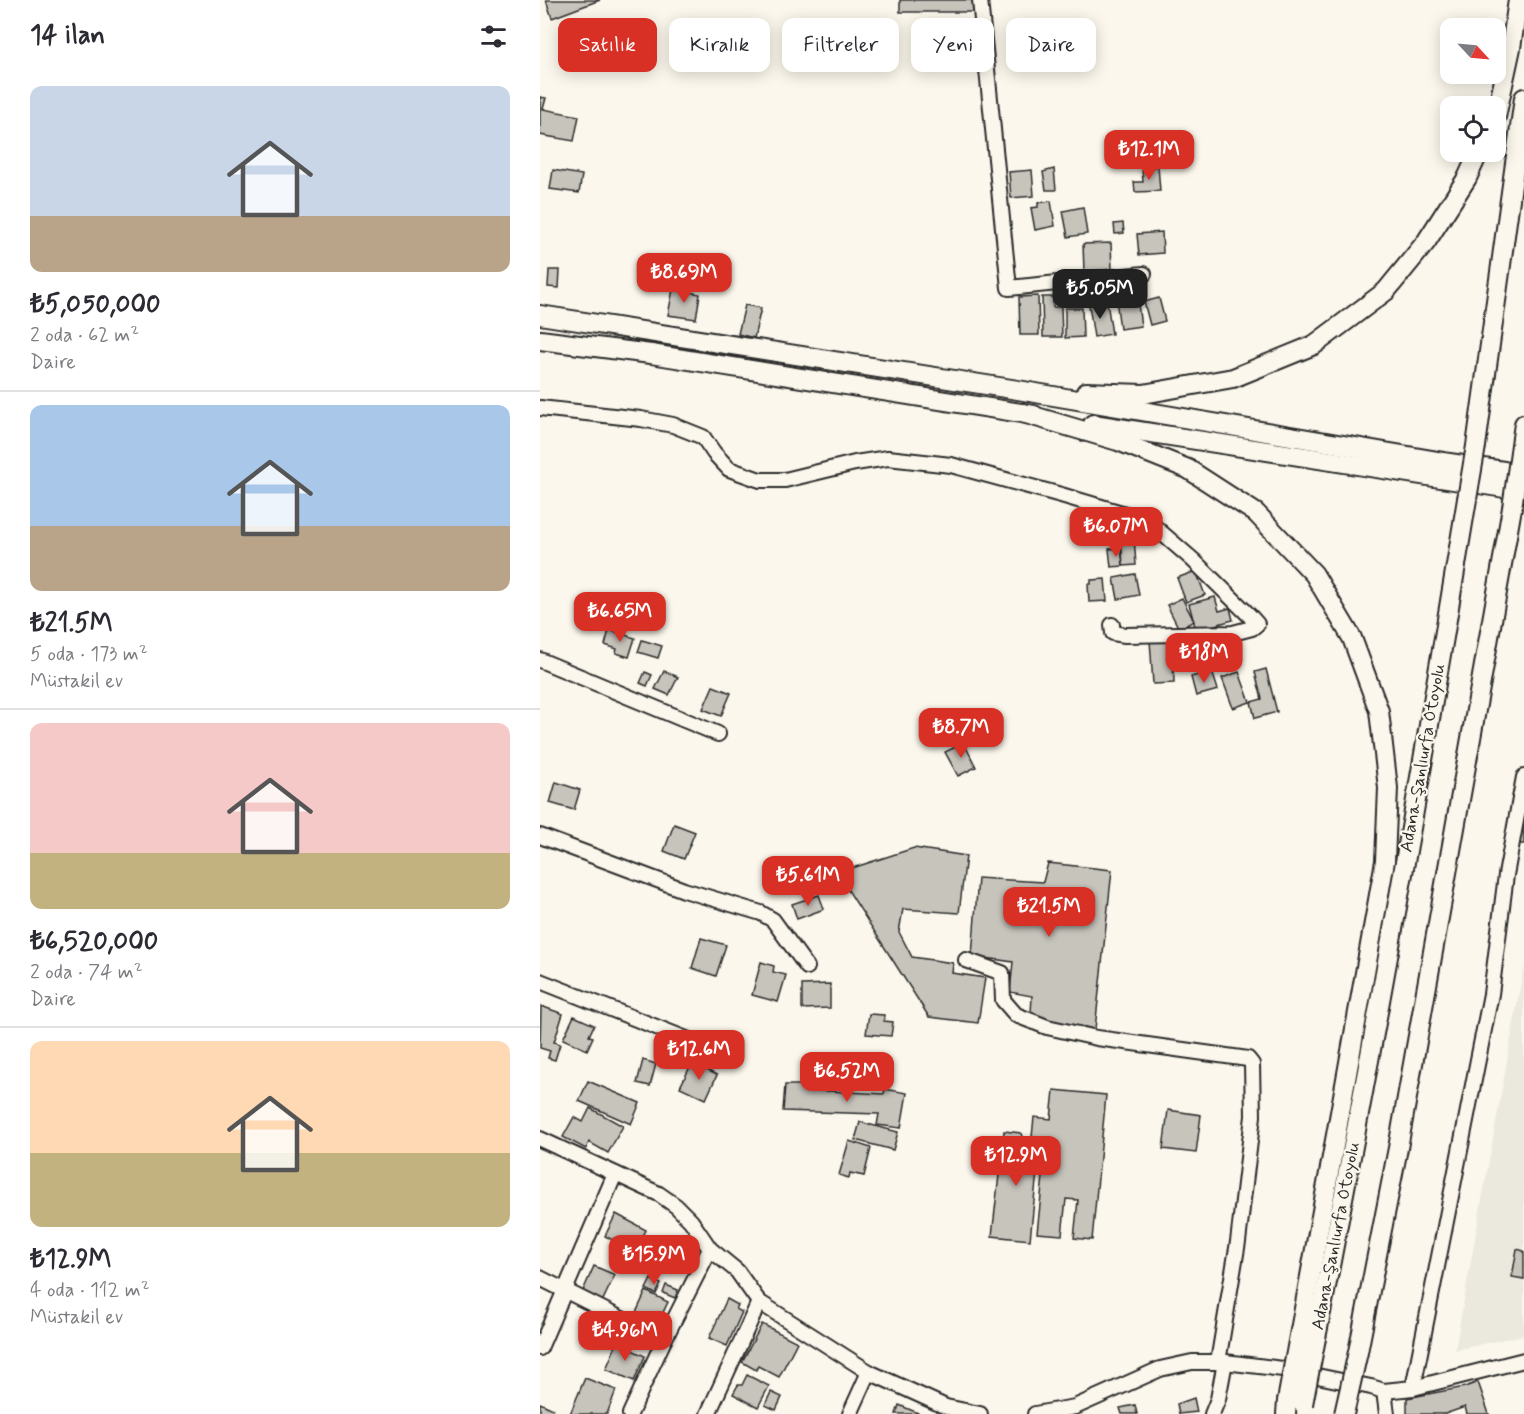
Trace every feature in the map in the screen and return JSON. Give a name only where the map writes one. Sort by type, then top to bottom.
[{"type":"highway","points":[[1501,96],[1518,0]]},
{"type":"highway","name":"Adana-Şanlıurfa Otoyolu","points":[[1294,1408],[1307,1337],[1357,1128],[1431,720],[1476,446],[1524,98]]},
{"type":"highway","points":[[1018,390],[1143,394],[1233,378],[1314,345],[1386,291],[1426,242],[1467,178],[1474,162]]},
{"type":"highway","points":[[540,315],[1018,390],[1524,474]]},
{"type":"highway","points":[[540,340],[651,354],[1524,491]]},
{"type":"highway","points":[[1023,413],[1118,441],[1188,469],[1256,513],[1314,574],[1352,638],[1379,711],[1388,788],[1384,861],[1334,1147],[1307,1337]]},
{"type":"highway","points":[[1344,1414],[1398,1148],[1512,508],[1524,424]]},
{"type":"highway","points":[[1520,452],[1524,431]]},
{"type":"street","points":[[980,0],[1009,288],[1144,274]]},
{"type":"street","points":[[540,408],[641,419],[673,425],[703,437],[729,469],[760,480],[785,480],[855,463],[888,458],[951,465],[1132,516],[1156,528],[1193,560],[1257,624],[1252,628],[1233,633],[1125,635],[1113,633],[1112,625]]},
{"type":"street","points":[[540,660],[718,734]]},
{"type":"street","points":[[1413,1388],[1491,994],[1506,875],[1524,777]]},
{"type":"street","points":[[540,836],[684,890],[761,913],[773,920],[807,967]]},
{"type":"street","points":[[966,960],[1002,973],[1003,1000],[1016,1015],[1047,1027],[1097,1038],[1248,1059],[1252,1064],[1253,1116],[1218,1399],[1212,1414]]},
{"type":"street","points":[[540,981],[732,1057]]},
{"type":"street","points":[[540,1139],[659,1194],[676,1206],[691,1221],[710,1249],[737,1271],[759,1302],[869,1372],[945,1411],[980,1414]]},
{"type":"street","points":[[540,1348],[615,1174]]},
{"type":"street","points":[[630,1414],[710,1249]]},
{"type":"street","points":[[540,1278],[664,1340]]},
{"type":"street","points":[[708,1414],[759,1302]]},
{"type":"street","points":[[1035,1414],[1075,1407],[1160,1369],[1192,1362],[1222,1362],[1283,1369],[1384,1390],[1413,1388],[1524,1360]]},
{"type":"street","points":[[850,1414],[869,1372]]},
{"type":"street","points":[[1384,1390],[1387,1414]]},
{"type":"shaded area","points":[[1524,966],[1524,1335],[1455,1350]]},
{"type":"building","points":[[546,0],[600,0],[552,18]]},
{"type":"building","points":[[900,0],[974,0],[974,12],[900,12]]},
{"type":"building","points":[[540,97],[546,98],[543,109],[579,116],[574,141],[540,135]]},
{"type":"building","points":[[1158,166],[1160,191],[1135,192],[1134,182],[1143,182],[1142,168]]},
{"type":"building","points":[[1054,169],[1056,190],[1046,190],[1043,172]]},
{"type":"building","points":[[553,170],[582,175],[579,193],[550,189]]},
{"type":"building","points":[[1032,170],[1034,196],[1011,198],[1009,172]]},
{"type":"building","points":[[1051,201],[1055,226],[1035,230],[1031,208],[1038,207],[1038,203]]},
{"type":"building","points":[[1083,207],[1087,234],[1068,237],[1063,211]]},
{"type":"building","points":[[1123,223],[1124,233],[1115,234],[1114,224]]},
{"type":"building","points":[[1162,232],[1163,253],[1139,255],[1137,234]]},
{"type":"building","points":[[1111,243],[1112,270],[1084,271],[1083,244]]},
{"type":"building","points":[[549,270],[560,270],[559,288],[548,287]]},
{"type":"building","points":[[673,289],[700,294],[696,319],[668,315]]},
{"type":"building","points":[[1038,296],[1039,335],[1020,335],[1019,297]]},
{"type":"building","points":[[1042,297],[1053,297],[1053,307],[1061,307],[1062,337],[1043,337]]},
{"type":"building","points":[[1137,297],[1141,326],[1120,329],[1116,299]]},
{"type":"building","points":[[1159,298],[1165,321],[1150,325],[1144,302]]},
{"type":"building","points":[[1107,302],[1112,334],[1094,337],[1089,305]]},
{"type":"building","points":[[745,305],[761,308],[754,338],[738,334]]},
{"type":"building","points":[[1065,308],[1082,308],[1083,337],[1065,338]]},
{"type":"building","points":[[1126,518],[1133,521],[1134,534],[1127,535]]},
{"type":"building","points":[[1134,537],[1136,565],[1123,566],[1121,538]]},
{"type":"building","points":[[1121,548],[1123,566],[1111,567],[1109,549]]},
{"type":"building","points":[[1196,571],[1205,595],[1186,602],[1177,578]]},
{"type":"building","points":[[1135,574],[1139,595],[1118,599],[1114,578]]},
{"type":"building","points":[[1105,579],[1107,601],[1089,602],[1088,584],[1091,584],[1091,580]]},
{"type":"building","points":[[1215,597],[1219,611],[1230,608],[1233,620],[1196,630],[1189,604]]},
{"type":"building","points":[[1182,598],[1194,621],[1179,629],[1167,605]]},
{"type":"building","points":[[609,630],[635,638],[629,657],[616,653],[617,649],[605,645]]},
{"type":"building","points":[[1179,638],[1180,656],[1173,657],[1174,683],[1153,684],[1150,640]]},
{"type":"building","points":[[642,640],[662,646],[658,658],[638,652]]},
{"type":"building","points":[[1266,669],[1277,712],[1255,718],[1251,702],[1262,699],[1255,672]]},
{"type":"building","points":[[664,671],[678,677],[669,695],[655,689]]},
{"type":"building","points":[[1212,671],[1218,690],[1196,696],[1191,677]]},
{"type":"building","points":[[645,672],[652,675],[647,686],[640,683]]},
{"type":"building","points":[[1239,672],[1250,702],[1233,708],[1222,678]]},
{"type":"building","points":[[713,686],[731,693],[721,716],[703,709]]},
{"type":"building","points":[[964,743],[976,767],[958,776],[945,752]]},
{"type":"building","points":[[556,782],[580,790],[574,810],[550,803]]},
{"type":"building","points":[[674,824],[695,832],[684,859],[664,851]]},
{"type":"building","points":[[1520,824],[1524,824],[1524,844],[1519,844]]},
{"type":"building","points":[[914,848],[966,856],[959,913],[903,909],[899,932],[912,957],[953,963],[952,973],[985,978],[978,1023],[929,1017],[837,873]]},
{"type":"building","points":[[1048,863],[1112,870],[1095,1029],[1046,1020],[1031,1013],[1032,996],[1010,992],[1013,962],[972,956],[978,878],[1043,882]]},
{"type":"building","points":[[819,895],[824,909],[797,919],[792,904]]},
{"type":"building","points":[[701,938],[726,945],[716,976],[692,968]]},
{"type":"building","points":[[761,962],[774,966],[773,972],[786,975],[778,1002],[752,995]]},
{"type":"building","points":[[830,984],[830,1008],[802,1009],[802,985]]},
{"type":"building","points":[[541,1006],[563,1014],[554,1042],[560,1044],[555,1060],[548,1058],[550,1051],[540,1048]]},
{"type":"building","points":[[869,1014],[884,1015],[884,1021],[893,1022],[891,1036],[866,1034]]},
{"type":"building","points":[[574,1016],[594,1025],[589,1036],[593,1037],[587,1050],[563,1039]]},
{"type":"building","points":[[643,1060],[656,1064],[650,1086],[637,1083]]},
{"type":"building","points":[[692,1063],[717,1075],[706,1099],[680,1087]]},
{"type":"building","points":[[588,1081],[640,1103],[631,1124],[579,1101]]},
{"type":"building","points":[[785,1085],[810,1085],[811,1090],[884,1094],[885,1089],[907,1093],[901,1128],[877,1125],[879,1114],[783,1111]]},
{"type":"building","points":[[1054,1090],[1106,1095],[1092,1240],[1074,1238],[1078,1200],[1066,1199],[1062,1235],[1037,1233],[1047,1139],[1032,1137],[1034,1117],[1051,1119]]},
{"type":"building","points":[[590,1108],[623,1126],[608,1153],[589,1142],[586,1149],[563,1137],[574,1117],[583,1122]]},
{"type":"building","points":[[1168,1110],[1201,1115],[1196,1153],[1163,1149]]},
{"type":"building","points":[[860,1122],[898,1132],[893,1150],[855,1140]]},
{"type":"building","points":[[1004,1131],[1021,1133],[1023,1140],[1040,1142],[1030,1240],[992,1236]]},
{"type":"building","points":[[849,1141],[871,1148],[864,1176],[850,1173],[849,1178],[839,1175]]},
{"type":"building","points":[[616,1214],[646,1230],[635,1252],[605,1236]]},
{"type":"building","points":[[1517,1249],[1524,1251],[1524,1279],[1512,1277]]},
{"type":"building","points":[[594,1266],[615,1275],[602,1302],[582,1293]]},
{"type":"building","points":[[651,1279],[661,1284],[656,1294],[646,1289]]},
{"type":"building","points":[[666,1285],[678,1290],[675,1298],[663,1293]]},
{"type":"building","points":[[646,1291],[668,1302],[657,1325],[635,1315]]},
{"type":"building","points":[[727,1299],[738,1305],[736,1309],[742,1312],[727,1346],[709,1338]]},
{"type":"building","points":[[762,1324],[797,1342],[779,1377],[758,1366],[756,1370],[742,1362]]},
{"type":"building","points":[[617,1343],[645,1356],[634,1381],[606,1369]]},
{"type":"building","points":[[747,1375],[769,1386],[758,1407],[733,1394],[738,1385],[742,1385]]},
{"type":"building","points":[[585,1378],[616,1390],[607,1414],[570,1414]]},
{"type":"building","points":[[1478,1382],[1489,1414],[1467,1414],[1465,1407],[1445,1414],[1407,1414],[1407,1398],[1465,1387]]},
{"type":"building","points":[[771,1392],[782,1397],[776,1410],[765,1405]]},
{"type":"building","points":[[1194,1398],[1197,1412],[1179,1414],[1177,1404]]},
{"type":"building","points":[[540,1403],[553,1409],[551,1414],[540,1414]]},
{"type":"building","points":[[899,1405],[918,1413],[918,1414],[896,1414]]},
{"type":"building","points":[[1135,1405],[1137,1414],[1122,1414],[1120,1408]]}]
